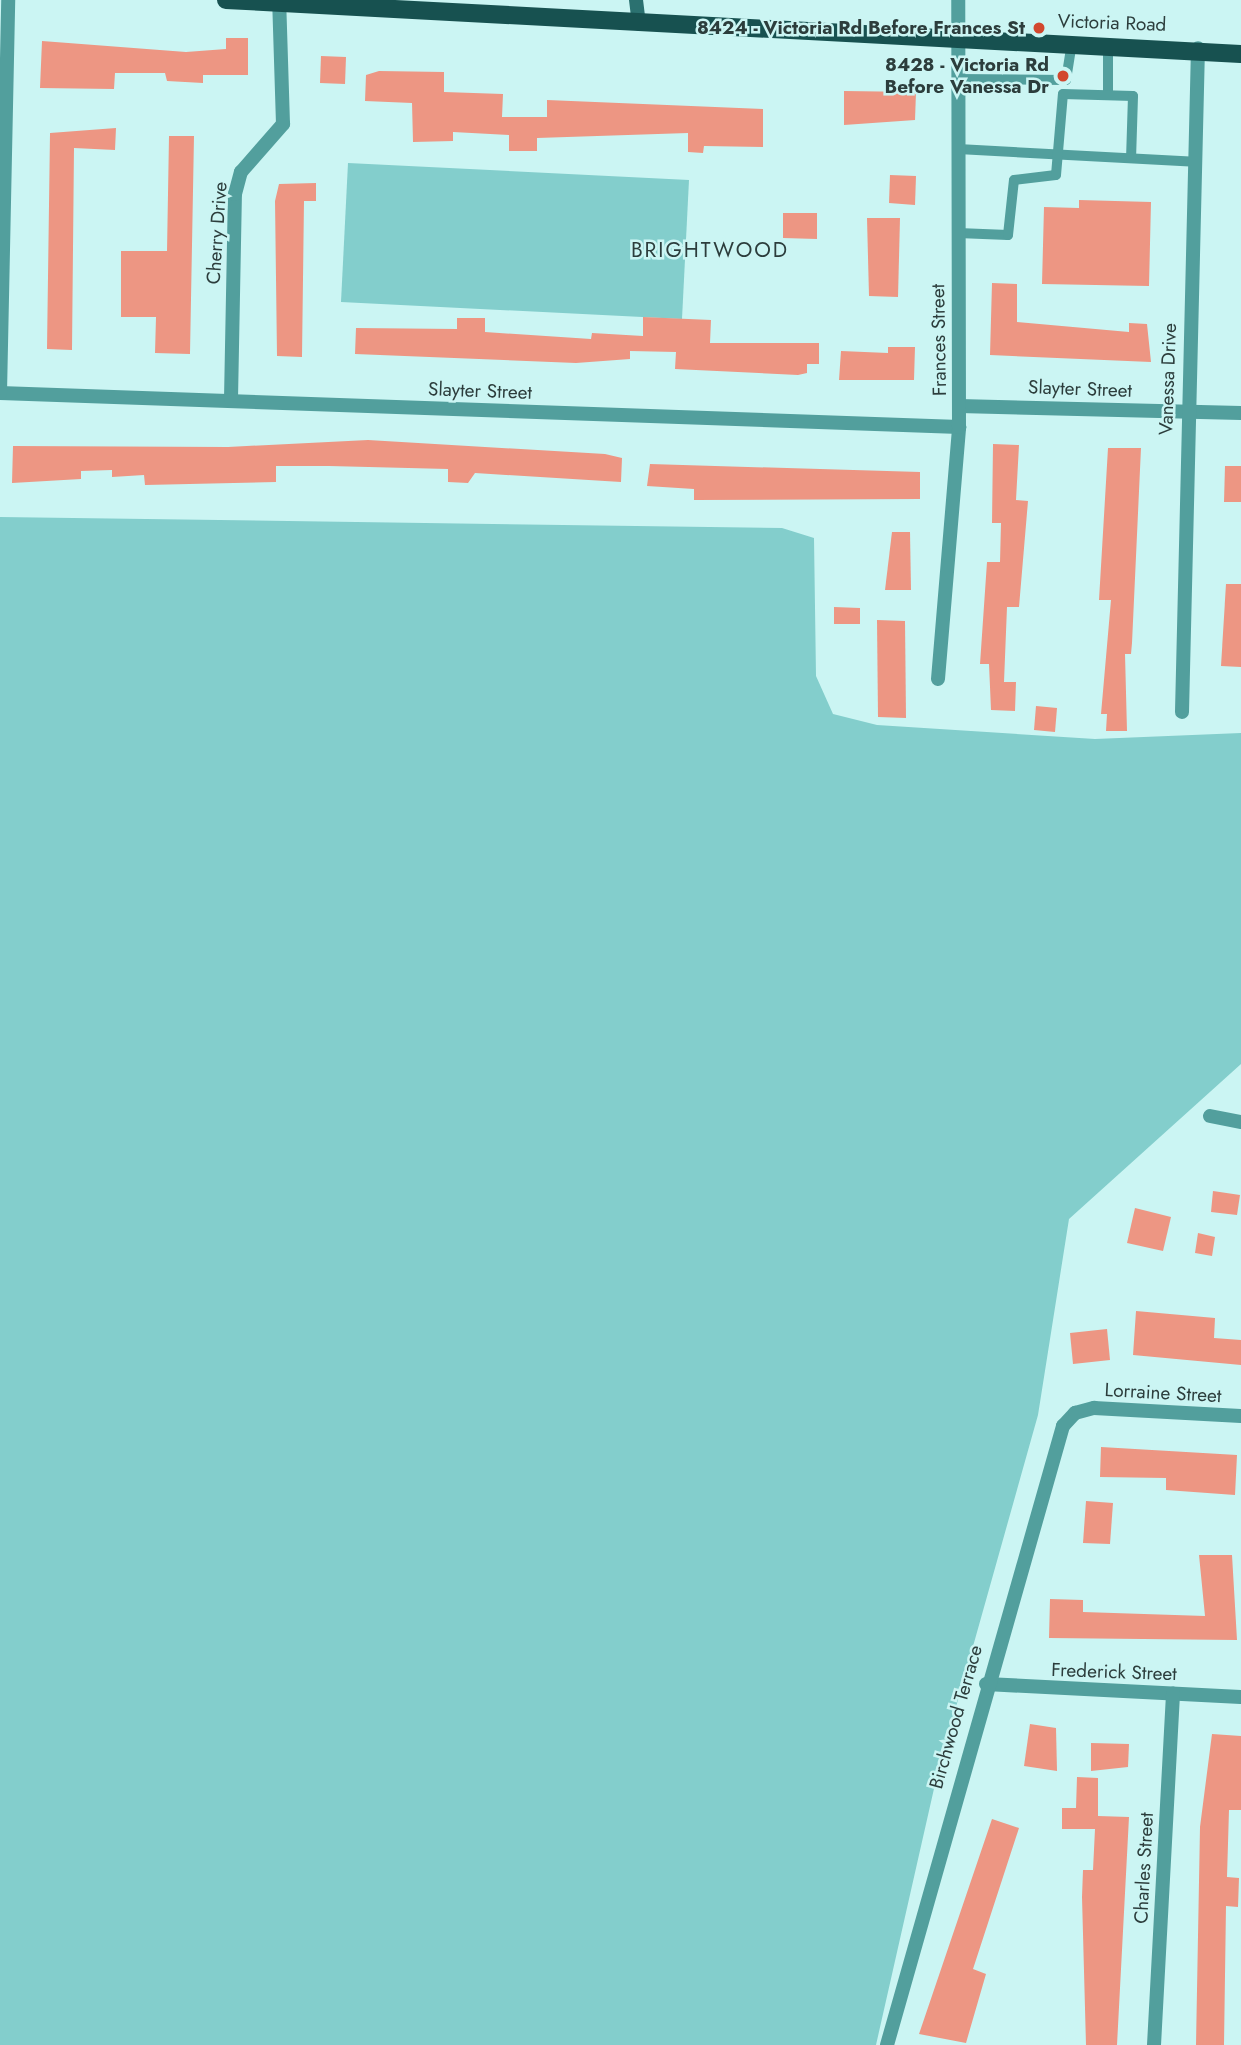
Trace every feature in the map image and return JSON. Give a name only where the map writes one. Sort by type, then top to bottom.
[{"type":"main road","name":"Victoria Road","points":[[226,0],[639,24],[1198,48],[1241,54]]},
{"type":"street","points":[[0,393],[8,0]]},
{"type":"street","points":[[636,0],[639,24]]},
{"type":"street","name":"Frances Street","points":[[938,678],[959,427],[958,0]]},
{"type":"street","name":"Cherry Drive","points":[[232,399],[235,194],[241,172],[283,124],[279,1]]},
{"type":"street","name":"Vanessa Drive","points":[[1182,712],[1185,412],[1198,48]]},
{"type":"street","name":"Slayter Street","points":[[0,393],[232,399],[959,427]]},
{"type":"street","name":"Slayter Street","points":[[959,406],[1241,413]]},
{"type":"street","points":[[1210,1116],[1241,1122]]},
{"type":"street","name":"Lorraine Street","points":[[1082,1409],[1241,1416]]},
{"type":"street","name":"Birchwood Terrace","points":[[887,2045],[986,1684],[1061,1431],[1082,1409]]},
{"type":"street","name":"Frederick Street","points":[[986,1684],[1241,1697]]},
{"type":"street","name":"Charles Street","points":[[1154,2045],[1173,1694]]},
{"type":"lane","points":[[957,79],[1066,80],[1072,42]]},
{"type":"lane","points":[[1108,44],[1108,95]]},
{"type":"lane","points":[[957,233],[1008,235],[1013,180],[1056,175],[1063,94],[1133,96],[1131,158]]},
{"type":"lane","points":[[958,149],[1195,162]]},
{"type":"shaded area","points":[[348,163],[689,180],[682,319],[341,302]]},
{"type":"shaded area","points":[[0,517],[782,528],[814,538],[816,676],[833,714],[877,725],[1095,739],[1241,733],[1241,1064],[1069,1219],[1038,1415],[938,1771],[876,2045],[0,2045]]},
{"type":"building","points":[[226,38],[248,38],[248,75],[203,75],[203,83],[167,81],[165,73],[115,73],[114,89],[40,88],[42,41],[186,52],[226,49]]},
{"type":"building","points":[[321,56],[346,57],[345,84],[320,83]]},
{"type":"building","points":[[379,71],[444,72],[444,92],[503,94],[502,117],[547,117],[547,100],[763,109],[763,147],[704,146],[703,153],[688,152],[688,133],[537,138],[537,151],[509,151],[509,135],[453,132],[453,141],[413,142],[412,103],[365,101],[366,75]]},
{"type":"building","points":[[844,91],[916,92],[915,120],[844,125]]},
{"type":"building","points":[[116,128],[115,150],[74,148],[72,350],[47,349],[50,133]]},
{"type":"building","points":[[169,136],[194,136],[190,354],[155,353],[156,317],[121,317],[121,251],[167,251]]},
{"type":"building","points":[[890,175],[916,176],[915,205],[889,203]]},
{"type":"building","points":[[316,183],[316,201],[304,201],[302,357],[277,356],[275,201],[279,184]]},
{"type":"building","points":[[1079,200],[1151,202],[1149,286],[1042,284],[1044,207],[1079,208]]},
{"type":"building","points":[[783,213],[817,213],[817,239],[783,238]]},
{"type":"building","points":[[867,218],[900,218],[898,297],[869,296]]},
{"type":"building","points":[[992,283],[1017,284],[1017,322],[1129,332],[1129,323],[1147,324],[1151,362],[990,355]]},
{"type":"building","points":[[643,317],[711,320],[710,343],[819,343],[819,364],[807,364],[807,373],[798,375],[675,369],[676,352],[630,351],[630,359],[576,363],[355,354],[356,328],[457,329],[457,318],[485,318],[485,332],[591,339],[592,333],[643,336]]},
{"type":"building","points":[[888,347],[915,347],[914,380],[839,380],[841,351],[888,353]]},
{"type":"building","points":[[368,440],[605,454],[622,458],[621,482],[475,473],[468,483],[448,482],[448,469],[276,466],[276,482],[145,485],[144,475],[112,477],[112,470],[81,471],[81,479],[12,483],[13,446],[228,447]]},
{"type":"building","points":[[993,444],[1019,445],[1016,500],[1028,501],[1019,607],[1007,607],[1004,682],[1016,682],[1015,711],[991,710],[989,664],[980,664],[987,562],[1000,562],[1001,523],[992,523]]},
{"type":"building","points":[[1108,448],[1141,448],[1132,643],[1131,654],[1125,654],[1127,731],[1106,731],[1107,714],[1101,714],[1111,600],[1099,600]]},
{"type":"building","points":[[650,464],[920,472],[920,499],[694,500],[694,489],[647,486]]},
{"type":"building","points":[[1225,466],[1241,466],[1241,502],[1224,502]]},
{"type":"building","points":[[892,532],[910,532],[911,590],[885,590]]},
{"type":"building","points":[[1226,584],[1241,584],[1241,667],[1221,666]]},
{"type":"building","points":[[834,607],[860,608],[860,624],[834,624]]},
{"type":"building","points":[[877,620],[905,621],[906,718],[878,717]]},
{"type":"building","points":[[1036,706],[1057,708],[1055,732],[1034,730]]},
{"type":"building","points":[[1213,1191],[1240,1195],[1237,1215],[1211,1212]]},
{"type":"building","points":[[1135,1208],[1171,1217],[1163,1251],[1127,1243]]},
{"type":"building","points":[[1198,1233],[1215,1237],[1212,1256],[1195,1253]]},
{"type":"building","points":[[1136,1311],[1215,1318],[1214,1338],[1241,1340],[1241,1365],[1133,1355]]},
{"type":"building","points":[[1107,1329],[1110,1360],[1073,1364],[1070,1333]]},
{"type":"building","points":[[1101,1447],[1237,1455],[1235,1495],[1166,1490],[1166,1478],[1100,1477]]},
{"type":"building","points":[[1086,1501],[1113,1503],[1110,1544],[1083,1543]]},
{"type":"building","points":[[1199,1555],[1232,1555],[1237,1640],[1049,1638],[1050,1599],[1083,1600],[1083,1612],[1205,1616]]},
{"type":"building","points":[[1030,1724],[1056,1728],[1057,1771],[1024,1766]]},
{"type":"building","points":[[1212,1734],[1241,1736],[1241,1810],[1229,1810],[1227,1877],[1239,1878],[1238,1907],[1226,1906],[1224,2045],[1196,2045],[1200,1827]]},
{"type":"building","points":[[1091,1743],[1129,1744],[1128,1767],[1091,1771]]},
{"type":"building","points":[[1077,1777],[1098,1778],[1098,1816],[1129,1817],[1117,2045],[1086,2045],[1083,1870],[1093,1870],[1095,1829],[1062,1829],[1062,1808],[1076,1808]]},
{"type":"building","points":[[992,1819],[1019,1828],[973,1969],[986,1974],[966,2043],[919,2034]]},
{"type":"place","name":"8424 - Victoria Rd Before Frances St","points":[[1039,28]]},
{"type":"place","name":"8428 - Victoria Rd Before Vanessa Dr","points":[[1063,76]]},
{"type":"district","name":"BRIGHTWOOD","points":[[710,250]]}]
